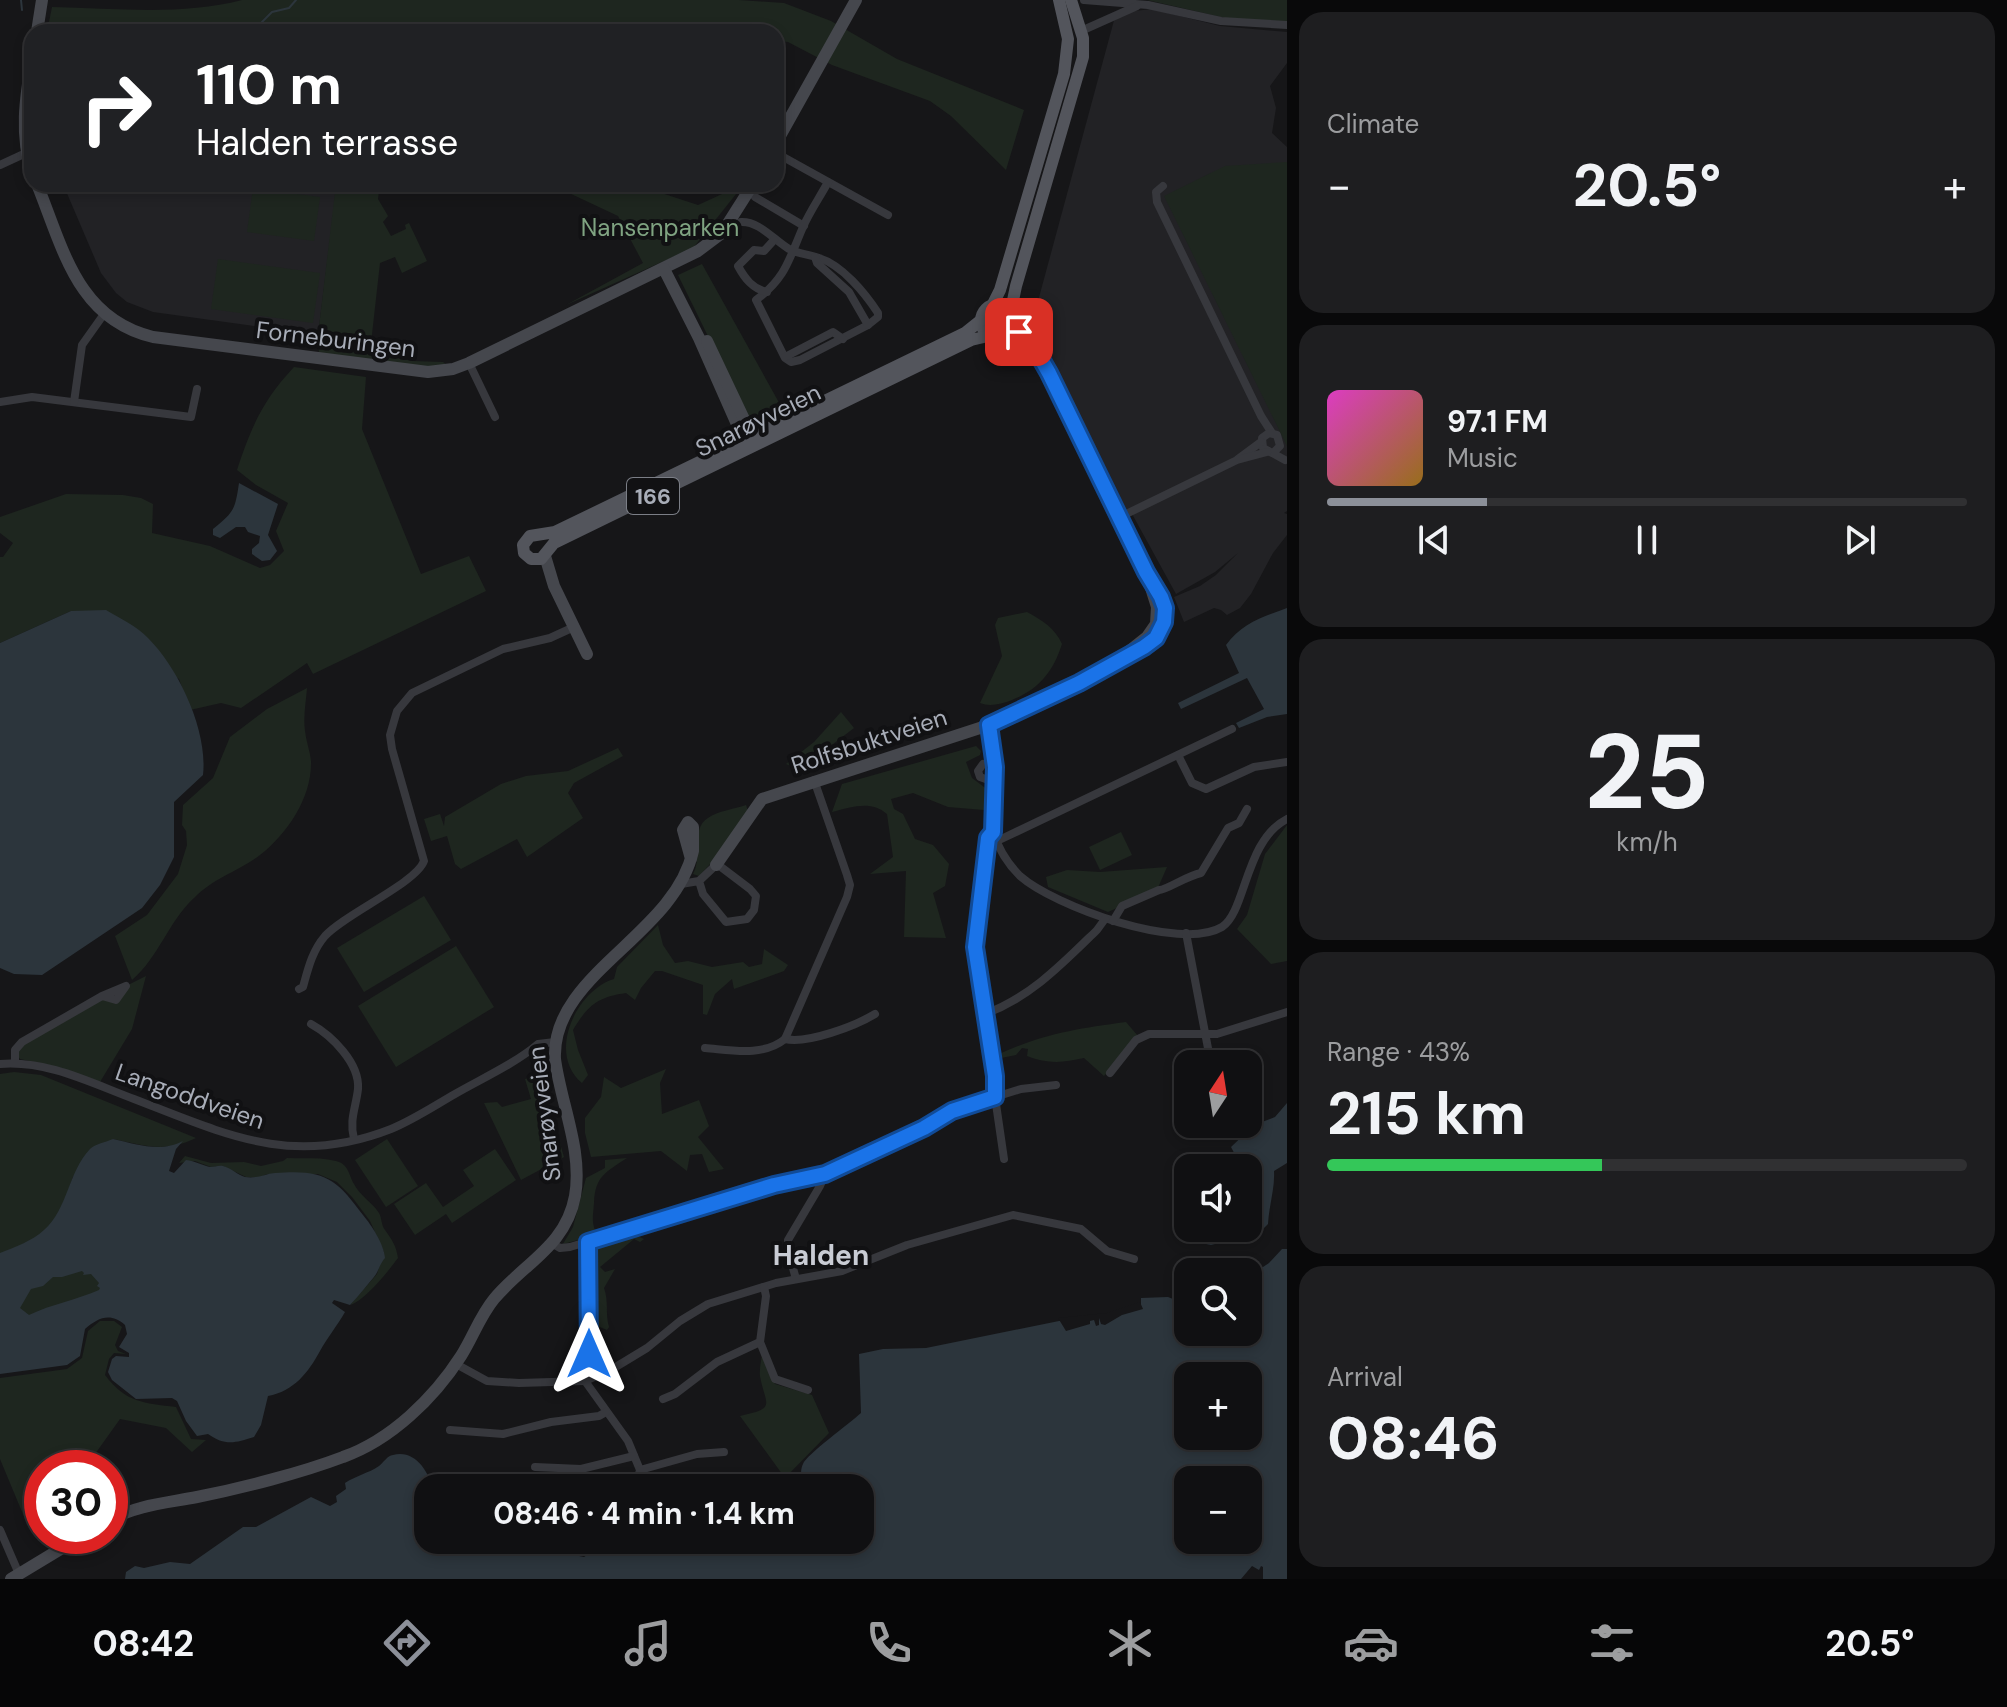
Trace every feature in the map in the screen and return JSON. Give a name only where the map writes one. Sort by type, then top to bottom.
[{"type":"main road","name":"166","points":[[1015,325],[1011,310],[1013,297],[1081,68],[1081,31],[1061,1]]},
{"type":"main road","name":"166","points":[[980,321],[982,312],[993,304],[1000,290],[1067,57],[1068,39],[1061,1]]},
{"type":"main road","points":[[993,304],[1001,304],[1011,310]]},
{"type":"main road","points":[[980,321],[982,330],[988,336]]},
{"type":"main road","name":"Snarøyveien","points":[[542,555],[752,440],[965,333],[980,321]]},
{"type":"main road","points":[[1004,337],[1015,325]]},
{"type":"main road","name":"166","points":[[988,336],[1004,337]]},
{"type":"main road","name":"Snarøyveien","points":[[541,536],[971,340],[988,336]]},
{"type":"main road","points":[[530,536],[541,536],[546,539],[542,555],[524,553],[524,542],[530,536]]},
{"type":"street","points":[[784,129],[856,0]]},
{"type":"street","points":[[1084,0],[1141,4],[1221,21],[1287,25]]},
{"type":"street","points":[[1081,31],[1141,4]]},
{"type":"street","points":[[0,165],[24,154]]},
{"type":"street","points":[[784,157],[888,215]]},
{"type":"street","points":[[741,222],[748,222],[765,231],[794,252],[815,257],[838,270],[875,308],[878,317],[843,339],[833,332],[785,357],[756,303],[790,263],[794,252],[804,226],[828,182]]},
{"type":"street","points":[[1163,186],[1156,192],[1156,198],[1286,463]]},
{"type":"street","name":"Forneburingen","points":[[40,192],[80,286],[104,314],[127,329],[153,337],[428,372],[453,369],[469,363],[698,251],[722,233],[753,192]]},
{"type":"street","points":[[755,192],[804,226]]},
{"type":"street","points":[[767,292],[756,289],[738,266],[754,250],[764,251],[774,240]]},
{"type":"street","points":[[815,257],[817,263],[849,292],[868,325]]},
{"type":"street","points":[[667,267],[752,440]]},
{"type":"street","points":[[74,402],[82,345],[104,314]]},
{"type":"street","name":"Rolfsbuktveien","points":[[716,865],[762,799],[984,727],[1072,686],[1150,643],[1163,625],[1164,603],[1055,384],[1033,345],[1015,325]]},
{"type":"street","points":[[1004,337],[1038,356]]},
{"type":"street","points":[[469,363],[495,417]]},
{"type":"street","points":[[0,402],[32,397],[191,417],[197,389]]},
{"type":"street","points":[[1120,517],[1274,442],[1287,432]]},
{"type":"street","points":[[542,555],[587,654]]},
{"type":"street","points":[[299,989],[303,987],[311,959],[325,936],[414,873],[424,861],[392,749],[392,723],[403,701],[422,688],[503,649],[550,638],[574,627]]},
{"type":"street","points":[[984,727],[991,750],[995,836],[1011,866],[1029,883],[1109,920],[1140,929],[1186,933],[1216,929],[1228,921],[1256,853],[1278,825],[1287,819]]},
{"type":"street","points":[[1004,1159],[995,1076],[977,965],[976,931],[988,838],[1232,729]]},
{"type":"street","points":[[1178,755],[1192,783],[1206,789],[1254,767],[1287,762]]},
{"type":"street","points":[[983,764],[978,771],[980,777],[994,782]]},
{"type":"street","points":[[705,1048],[752,1051],[776,1045],[785,1039],[847,897],[850,885],[814,780]]},
{"type":"street","points":[[985,1014],[1006,1006],[1032,990],[1122,906],[1159,890],[1164,891],[1182,878],[1201,873],[1228,828],[1239,823],[1247,809]]},
{"type":"street","name":"Snarøyveien","points":[[128,1512],[214,1493],[353,1453],[372,1444],[440,1386],[495,1298],[553,1244],[571,1210],[576,1177],[573,1147],[556,1071],[554,1046],[562,1017],[574,999],[655,917],[681,884],[691,853],[689,834]]},
{"type":"street","points":[[681,884],[699,881],[716,865],[736,877],[756,896],[754,910],[747,919],[726,922],[703,894],[699,881]]},
{"type":"street","points":[[1186,933],[1208,1050]]},
{"type":"street","points":[[15,1063],[15,1050],[22,1042],[102,996]]},
{"type":"street","points":[[1110,1073],[1141,1037],[1158,1033],[1217,1034],[1287,1012]]},
{"type":"street","points":[[785,1039],[793,1041],[831,1032],[861,1023],[875,1014]]},
{"type":"street","points":[[311,1024],[323,1031],[350,1062],[357,1075],[358,1089],[351,1122],[354,1139]]},
{"type":"street","name":"Langoddveien","points":[[0,1064],[15,1063],[59,1071],[213,1130],[268,1145],[320,1146],[391,1128],[542,1043],[554,1046]]},
{"type":"street","points":[[553,1244],[564,1248],[588,1242],[786,1182],[825,1174],[924,1128],[952,1111],[1021,1089],[1056,1085]]},
{"type":"street","points":[[796,1279],[788,1240],[825,1174]]},
{"type":"street","points":[[456,1364],[487,1381],[501,1383],[585,1381],[647,1348],[680,1321],[708,1304],[796,1279],[842,1271],[907,1245],[1013,1215],[1081,1229],[1107,1251],[1134,1259]]},
{"type":"street","points":[[588,1242],[590,1364]]},
{"type":"street","points":[[764,1287],[766,1296],[760,1342],[775,1379],[808,1390]]},
{"type":"street","points":[[663,1399],[675,1394],[717,1362],[760,1342]]},
{"type":"street","points":[[585,1381],[628,1441],[639,1474]]},
{"type":"street","points":[[450,1430],[503,1434],[551,1422],[599,1416],[606,1412]]},
{"type":"street","points":[[640,1470],[697,1454],[724,1452]]},
{"type":"street","points":[[535,1467],[581,1469],[634,1456]]},
{"type":"street","points":[[0,1530],[15,1577],[53,1554]]},
{"type":"shaded area","points":[[1152,9],[1220,26],[1287,32],[1287,63],[1270,86],[1276,108],[1272,133],[1287,147],[1287,511],[1284,513],[1287,514],[1287,535],[1240,608],[1227,615],[1214,608],[1184,622],[1174,597],[1216,575],[1238,553],[1215,572],[1176,594],[1131,512],[1128,513],[1031,327],[1116,13]]},
{"type":"shaded area","points":[[66,192],[336,192],[318,335],[153,312],[127,302],[101,273]]},
{"type":"shaded area","points":[[239,483],[278,504],[268,535],[277,551],[270,560],[262,561],[252,554],[260,536],[248,532],[245,527],[236,527],[220,538],[213,535],[213,529],[232,510]]},
{"type":"shaded area","points":[[1287,608],[1287,714],[1267,717],[1239,728],[1236,723],[1264,709],[1247,678],[1181,709],[1178,703],[1239,673],[1226,645],[1232,637],[1254,622]]},
{"type":"shaded area","points":[[106,610],[144,634],[180,683],[201,739],[203,775],[174,802],[174,857],[160,885],[142,908],[42,975],[14,974],[0,968],[0,643],[71,611]]},
{"type":"shaded area","points":[[1287,1103],[1287,1163],[1274,1171],[1268,1224],[1262,1230],[1262,1154],[1235,1154],[1231,1147],[1240,1138],[1262,1138],[1262,1122],[1275,1117]]},
{"type":"shaded area","points":[[113,1139],[157,1147],[183,1141],[176,1149],[169,1171],[174,1173],[186,1160],[210,1167],[223,1166],[245,1177],[292,1172],[317,1175],[345,1192],[380,1241],[385,1258],[376,1275],[350,1305],[334,1300],[332,1303],[345,1312],[305,1374],[285,1390],[268,1396],[261,1425],[254,1437],[230,1442],[208,1434],[197,1436],[177,1401],[172,1398],[136,1399],[112,1380],[108,1372],[112,1359],[116,1356],[129,1357],[129,1353],[119,1347],[127,1334],[125,1325],[114,1319],[99,1319],[85,1329],[80,1356],[67,1365],[0,1374],[0,1253],[29,1241],[44,1230],[58,1212],[83,1158],[92,1147]],"holes":[[[91,1274],[99,1283],[99,1290],[29,1315],[20,1308],[31,1289],[43,1286],[53,1277]]]},
{"type":"shaded area","points":[[1282,1249],[1287,1249],[1287,1579],[1263,1579],[1263,1567],[1259,1570],[1252,1566],[1241,1579],[125,1579],[126,1572],[135,1566],[144,1568],[170,1562],[190,1564],[243,1527],[256,1527],[311,1497],[330,1506],[337,1502],[336,1496],[346,1489],[345,1483],[379,1466],[389,1457],[401,1454],[414,1458],[426,1474],[414,1474],[414,1554],[579,1554],[584,1557],[589,1554],[874,1554],[874,1474],[801,1474],[806,1460],[861,1413],[859,1354],[883,1349],[926,1348],[1059,1321],[1108,1317],[1141,1307],[1141,1298],[1168,1297],[1174,1299],[1174,1346],[1262,1346],[1262,1268]]},
{"type":"green space","points":[[242,0],[739,0],[784,3],[831,21],[897,59],[1024,110],[1006,170],[951,116],[930,101],[832,65],[784,42],[784,24],[49,24],[52,7],[171,10]]},
{"type":"green space","points":[[1147,0],[1287,0],[1287,24],[1247,23]]},
{"type":"green space","points":[[1287,162],[1287,446],[1164,196],[1225,166]]},
{"type":"green space","points":[[252,192],[320,197],[314,241],[247,232]]},
{"type":"green space","points":[[335,192],[379,192],[378,199],[388,216],[383,222],[391,236],[406,229],[405,225],[409,223],[427,261],[402,273],[395,257],[380,263],[370,352],[412,361],[443,362],[448,366],[432,368],[319,355],[318,335]]},
{"type":"green space","name":"Nansenparken","points":[[567,192],[658,192],[698,205],[726,192],[738,192],[693,248],[566,305],[643,263],[618,216]]},
{"type":"green space","points":[[218,259],[320,273],[313,323],[211,309]]},
{"type":"green space","points":[[702,264],[782,408],[750,422],[678,275]]},
{"type":"green space","points":[[294,367],[366,377],[362,429],[421,574],[469,556],[486,591],[313,674],[307,663],[241,708],[221,703],[190,710],[179,679],[71,611],[0,643],[0,557],[13,543],[0,533],[0,517],[66,494],[141,498],[153,504],[152,533],[210,546],[260,568],[270,565],[284,551],[276,531],[288,503],[237,470],[259,415]]},
{"type":"green space","points":[[1027,612],[1048,625],[1059,638],[1062,644],[1054,663],[1044,678],[1022,696],[996,704],[980,703],[1002,656],[995,625],[998,618]]},
{"type":"green space","points":[[307,688],[304,726],[311,761],[310,774],[303,801],[289,825],[260,855],[209,885],[194,898],[132,980],[115,936],[147,915],[178,874],[187,845],[186,831],[182,825],[183,805],[213,778],[230,737],[267,709]]},
{"type":"green space","points":[[841,712],[854,728],[799,770],[786,764],[814,742]]},
{"type":"green space","points":[[976,746],[981,751],[980,755],[966,762],[972,778],[988,790],[984,810],[948,807],[913,793],[891,799],[894,809],[903,814],[915,839],[933,845],[949,864],[945,886],[933,893],[946,938],[904,937],[906,871],[870,874],[893,857],[887,814],[868,806],[832,812],[842,784]]},
{"type":"green space","points":[[618,748],[623,756],[574,783],[568,793],[583,818],[527,857],[517,839],[461,869],[455,864],[447,836],[431,841],[424,819],[440,814],[444,826],[445,817],[501,784],[526,776],[568,771]]},
{"type":"green space","points":[[746,805],[748,811],[712,862],[699,876],[693,874],[699,829],[703,823],[716,814]]},
{"type":"green space","points":[[1287,825],[1287,961],[1271,964],[1237,929],[1247,915],[1265,854]]},
{"type":"green space","points":[[1121,832],[1132,855],[1100,870],[1089,847]]},
{"type":"green space","points":[[1167,867],[1157,890],[1108,912],[1048,887],[1046,877],[1067,870],[1100,872]]},
{"type":"green space","points":[[424,896],[451,940],[364,992],[337,948]]},
{"type":"green space","points":[[658,925],[663,945],[675,963],[688,961],[712,967],[743,962],[749,967],[762,964],[764,949],[788,965],[784,971],[734,989],[732,979],[715,994],[707,1015],[703,1014],[703,985],[662,971],[655,971],[635,1000],[626,993],[601,1000],[589,1008],[573,1030],[588,1075],[582,1083],[572,1070],[567,1056],[567,1040],[578,1009],[601,985],[614,979],[617,967]]},
{"type":"green space","points":[[456,946],[494,1007],[396,1067],[358,1006]]},
{"type":"green space","points":[[146,976],[132,1029],[100,1082],[20,1059],[16,1053],[22,1042],[102,996],[116,1000],[126,986]]},
{"type":"green space","points":[[1126,1022],[1138,1036],[1104,1076],[1084,1058],[1048,1061],[1027,1056],[1028,1049],[1022,1048],[1016,1055],[1001,1058],[999,1054],[1061,1033]]},
{"type":"green space","points":[[666,1069],[660,1083],[662,1114],[699,1100],[709,1126],[698,1137],[724,1169],[709,1172],[702,1154],[690,1155],[687,1171],[661,1151],[591,1157],[585,1118],[601,1097],[604,1077],[621,1088]]},
{"type":"green space","points":[[0,1074],[41,1075],[196,1138],[165,1147],[113,1139],[73,1177],[64,1203],[149,1275],[0,1332]]},
{"type":"green space","points":[[540,1075],[564,1157],[521,1180],[484,1103],[497,1102],[502,1107],[531,1099],[525,1079]]},
{"type":"green space","points":[[387,1139],[418,1186],[386,1207],[355,1160]]},
{"type":"green space","points":[[495,1149],[516,1180],[452,1223],[446,1214],[415,1235],[394,1204],[426,1183],[443,1207],[474,1186],[463,1170]]},
{"type":"green space","points":[[185,1156],[211,1163],[244,1162],[261,1166],[287,1158],[324,1159],[340,1163],[379,1213],[398,1258],[369,1292],[350,1305],[377,1274],[384,1252],[370,1221],[337,1182],[318,1174],[246,1177],[223,1166],[211,1167],[195,1161],[179,1163]]},
{"type":"green space","points":[[627,1158],[599,1181],[593,1219],[597,1235],[563,1244],[573,1227],[586,1178],[605,1168],[605,1160]]},
{"type":"green space","points":[[633,1234],[644,1239],[640,1242],[634,1239],[600,1267],[605,1272],[615,1269],[604,1288],[607,1330],[595,1325],[591,1305],[594,1246]]},
{"type":"green space","points":[[100,1321],[114,1321],[122,1327],[115,1345],[118,1351],[126,1354],[114,1353],[105,1375],[120,1391],[136,1400],[176,1407],[191,1439],[206,1440],[192,1452],[166,1428],[120,1419],[98,1450],[24,1450],[24,1517],[0,1459],[0,1378],[67,1369],[82,1358],[88,1331]]},
{"type":"green space","points":[[763,1349],[775,1384],[812,1395],[829,1433],[789,1474],[782,1474],[740,1416],[760,1410],[766,1404],[760,1373]]},
{"type":"pier","points":[[1140,1302],[1143,1309],[1122,1315],[1105,1325],[1099,1318],[1099,1325],[1096,1326],[1094,1320],[1066,1331],[1058,1318],[1107,1313]]},
{"type":"waterway","points":[[21,0],[22,10]]},
{"type":"waterway","points":[[260,24],[272,12],[289,8],[296,0]]},
{"type":"district","name":"Halden","points":[[821,1255]]},
{"type":"route","points":[[589,1354],[588,1242],[798,1178],[825,1174],[924,1128],[952,1111],[995,1097],[995,1076],[975,947],[988,838],[993,832],[995,767],[989,725],[1064,690],[1144,647],[1158,634],[1165,613],[1164,603],[1055,384],[1033,345],[1019,332]]}]
